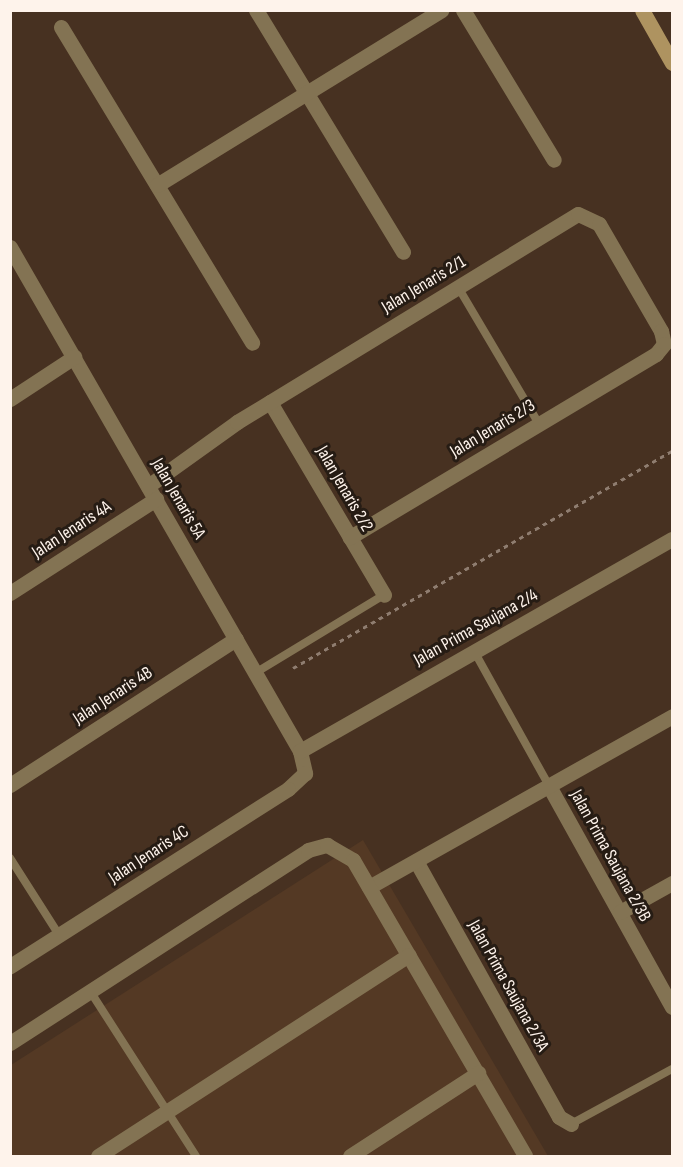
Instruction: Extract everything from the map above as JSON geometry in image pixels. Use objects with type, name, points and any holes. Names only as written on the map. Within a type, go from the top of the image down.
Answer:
[{"type":"street","points":[[256,10],[403,252]]},
{"type":"street","points":[[157,185],[441,10]]},
{"type":"street","points":[[463,10],[554,160]]},
{"type":"street","points":[[642,10],[672,63]]},
{"type":"street","points":[[61,27],[252,343]]},
{"type":"street","name":"Jalan Jenaris 2/1","points":[[148,486],[270,402],[578,214],[599,224],[661,331],[664,344],[656,354]]},
{"type":"street","name":"Jalan Jenaris 5A","points":[[10,247],[300,751],[305,773]]},
{"type":"street","name":"Jalan Jenaris 2/3","points":[[350,537],[656,354]]},
{"type":"street","points":[[10,399],[74,357]]},
{"type":"street","name":"Jalan Jenaris 2/2","points":[[270,402],[384,595]]},
{"type":"street","name":"Jalan Jenaris 4A","points":[[10,593],[156,499]]},
{"type":"street","name":"Jalan Prima Saujana 2/4","points":[[300,751],[672,539]]},
{"type":"street","name":"Jalan Jenaris 4B","points":[[10,785],[236,639]]},
{"type":"street","points":[[369,887],[672,716]]},
{"type":"street","name":"Jalan Jenaris 4C","points":[[10,966],[305,773]]},
{"type":"street","name":"Jalan Prima Saujana 2/3B","points":[[549,786],[672,1007]]},
{"type":"street","points":[[10,1043],[308,850],[327,845],[342,851],[369,887],[525,1156]]},
{"type":"street","name":"Jalan Prima Saujana 2/3A","points":[[416,861],[559,1117],[571,1124]]},
{"type":"street","points":[[620,912],[672,883]]},
{"type":"street","points":[[98,1156],[409,955]]},
{"type":"street","points":[[350,1156],[478,1074]]},
{"type":"lane","points":[[458,287],[539,424]]},
{"type":"lane","points":[[255,673],[384,595]]},
{"type":"lane","points":[[474,651],[549,786]]},
{"type":"lane","points":[[10,858],[59,935]]},
{"type":"lane","points":[[90,991],[196,1156]]},
{"type":"lane","points":[[571,1124],[672,1069]]},
{"type":"path","points":[[293,668],[672,452]]},
{"type":"shaded area","points":[[363,840],[548,1156],[11,1156],[11,1065]]}]
